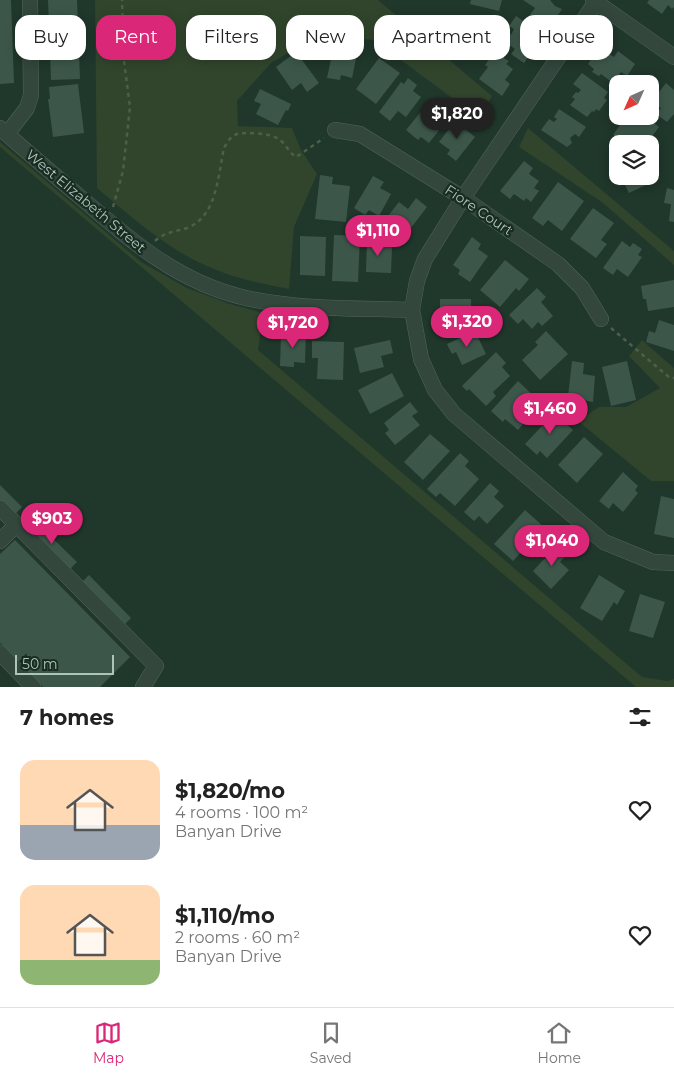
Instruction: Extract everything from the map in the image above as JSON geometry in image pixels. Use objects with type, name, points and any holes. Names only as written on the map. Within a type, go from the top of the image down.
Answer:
[{"type":"street","points":[[4,131],[27,108],[31,95],[30,0]]},
{"type":"street","points":[[674,57],[595,1],[462,198],[425,259],[417,282],[412,310],[421,359],[435,390],[454,414],[604,542],[653,562],[674,563]]},
{"type":"street","name":"Fiore Court","points":[[335,130],[360,134],[462,198],[558,264],[582,288],[601,319]]},
{"type":"street","name":"West Elizabeth Street","points":[[4,131],[146,252],[174,270],[200,282],[246,298],[292,305],[412,310]]},
{"type":"street","points":[[0,508],[156,666],[143,687]]},
{"type":"street","points":[[0,541],[16,524]]},
{"type":"street","points":[[0,653],[33,687]]},
{"type":"path","points":[[113,207],[123,171],[130,107],[124,61],[122,0]]},
{"type":"path","points":[[146,252],[162,235],[187,228],[200,220],[210,206],[224,148],[229,139],[237,134],[265,134],[278,138],[296,157],[335,130]]},
{"type":"path","points":[[601,319],[670,378],[674,378]]},
{"type":"green space","points":[[95,0],[378,0],[396,15],[374,15],[374,40],[364,39],[364,15],[286,15],[286,54],[271,63],[237,101],[238,126],[292,128],[301,150],[317,174],[294,227],[289,289],[253,282],[202,264],[154,235],[97,188]]},
{"type":"green space","points":[[401,60],[449,60],[492,96],[479,118]]},
{"type":"green space","points":[[528,128],[674,251],[674,265],[603,203],[519,147]]},
{"type":"green space","points":[[0,142],[141,262],[187,288],[230,304],[263,313],[258,350],[642,677],[667,681],[674,679],[674,687],[636,687],[0,147]]},
{"type":"green space","points":[[642,340],[674,368],[674,481],[651,481],[578,421],[599,407],[626,407],[660,388],[629,356]]},
{"type":"building","points":[[0,0],[11,0],[14,83],[0,84]]},
{"type":"building","points":[[48,0],[77,0],[78,15],[49,15]]},
{"type":"building","points":[[471,0],[502,0],[499,11],[470,4]]},
{"type":"building","points":[[523,0],[550,0],[555,6],[562,9],[558,15],[530,15],[535,8]]},
{"type":"building","points":[[649,0],[674,0],[674,7],[672,9],[668,5],[662,14],[647,3]]},
{"type":"building","points":[[516,16],[520,19],[520,60],[526,60],[524,63],[511,54],[515,49],[510,46],[510,34],[514,29],[510,25]]},
{"type":"building","points":[[618,51],[635,64],[628,75],[621,72],[619,75],[609,75],[609,80],[601,74],[599,76],[592,72],[594,69],[588,64],[591,60],[613,60],[613,56]]},
{"type":"building","points":[[50,60],[79,60],[80,79],[51,80]]},
{"type":"building","points":[[286,60],[302,60],[319,83],[307,92],[301,83],[292,90],[276,67]]},
{"type":"building","points":[[331,60],[356,60],[352,78],[341,75],[340,80],[327,78]]},
{"type":"building","points":[[378,60],[382,60],[400,73],[376,104],[356,89]]},
{"type":"building","points":[[489,60],[509,61],[506,64],[513,69],[505,80],[510,84],[502,96],[479,79],[488,67],[485,65]]},
{"type":"building","points":[[582,73],[608,92],[604,98],[607,100],[599,111],[596,109],[594,112],[592,111],[587,117],[570,105],[575,99],[572,97],[581,90],[573,84]]},
{"type":"building","points":[[408,78],[417,85],[413,91],[421,97],[406,117],[398,111],[390,121],[379,112],[401,82],[404,84]]},
{"type":"building","points":[[666,83],[674,90],[674,114],[667,122],[659,116],[661,108],[659,107],[659,92]]},
{"type":"building","points":[[78,84],[84,133],[53,137],[48,99],[50,99],[49,87]]},
{"type":"building","points":[[260,89],[291,104],[278,125],[256,114],[261,104],[254,101]]},
{"type":"building","points":[[432,98],[452,114],[429,143],[421,137],[418,140],[406,130]]},
{"type":"building","points":[[559,109],[586,127],[579,137],[575,134],[570,138],[572,143],[567,147],[541,130],[549,119],[554,122],[557,119],[554,117]]},
{"type":"building","points":[[455,121],[475,137],[456,161],[447,154],[450,150],[439,142]]},
{"type":"building","points":[[620,125],[656,125],[659,127],[653,135],[613,135]]},
{"type":"building","points":[[524,161],[533,168],[529,174],[539,181],[534,188],[539,191],[531,202],[526,198],[524,201],[514,194],[510,199],[500,191]]},
{"type":"building","points":[[320,175],[333,177],[332,184],[350,186],[346,222],[315,219]]},
{"type":"building","points":[[373,176],[384,182],[380,188],[391,194],[379,216],[369,210],[365,215],[354,208]]},
{"type":"building","points":[[558,182],[584,201],[562,231],[548,220],[543,226],[532,218]]},
{"type":"building","points":[[625,185],[646,185],[629,193]]},
{"type":"building","points":[[667,188],[674,190],[674,222],[669,221],[671,204],[664,203]]},
{"type":"building","points":[[416,198],[427,207],[404,237],[384,221],[399,202],[408,209]]},
{"type":"building","points":[[593,208],[614,223],[601,240],[607,244],[596,258],[570,239]]},
{"type":"building","points":[[334,235],[360,236],[358,282],[332,281]]},
{"type":"building","points":[[300,236],[326,237],[325,276],[300,275]]},
{"type":"building","points":[[472,237],[481,244],[478,249],[488,256],[470,282],[458,274],[460,270],[453,265]]},
{"type":"building","points":[[367,240],[382,241],[382,246],[392,246],[391,273],[366,272]]},
{"type":"building","points":[[622,241],[630,247],[633,243],[642,249],[638,255],[642,257],[628,277],[617,269],[613,275],[603,268]]},
{"type":"building","points":[[505,260],[529,279],[519,291],[516,288],[500,307],[480,290]]},
{"type":"building","points":[[674,280],[674,307],[648,311],[646,299],[643,299],[641,286]]},
{"type":"building","points":[[537,288],[546,297],[541,302],[553,316],[542,326],[538,322],[532,329],[523,319],[518,324],[509,315]]},
{"type":"building","points":[[440,299],[471,299],[471,325],[446,325],[446,311],[440,311]]},
{"type":"building","points":[[659,320],[674,325],[674,351],[646,342],[649,331],[655,333]]},
{"type":"building","points":[[295,329],[306,330],[305,363],[294,362],[294,367],[280,366],[281,335],[294,335]]},
{"type":"building","points":[[475,331],[486,354],[462,365],[456,352],[452,354],[447,344]]},
{"type":"building","points":[[546,331],[568,354],[540,380],[522,360],[538,345],[535,342]]},
{"type":"building","points":[[390,340],[393,353],[381,356],[384,367],[360,373],[354,348]]},
{"type":"building","points":[[312,341],[344,342],[343,380],[317,379],[318,358],[312,358]]},
{"type":"building","points":[[496,352],[506,363],[502,367],[510,376],[493,392],[496,396],[486,406],[469,389],[467,391],[462,386]]},
{"type":"building","points":[[572,361],[584,363],[583,374],[595,376],[593,402],[582,400],[582,407],[567,405]]},
{"type":"building","points":[[627,361],[636,400],[611,406],[602,367]]},
{"type":"building","points":[[392,373],[404,396],[370,414],[358,390]]},
{"type":"building","points":[[518,381],[537,399],[524,414],[528,418],[518,430],[505,419],[503,422],[491,411]]},
{"type":"building","points":[[410,402],[418,412],[412,416],[420,425],[395,445],[385,433],[389,430],[384,423]]},
{"type":"building","points":[[557,410],[564,416],[561,419],[573,430],[547,458],[540,451],[537,455],[525,444]]},
{"type":"building","points":[[430,434],[450,451],[423,480],[404,462]]},
{"type":"building","points":[[584,437],[603,454],[577,483],[558,465]]},
{"type":"building","points":[[460,453],[469,461],[465,466],[479,479],[455,506],[440,493],[436,497],[427,489]]},
{"type":"building","points":[[623,472],[638,486],[635,490],[638,493],[623,512],[613,503],[609,509],[599,501]]},
{"type":"building","points":[[490,483],[499,491],[494,497],[504,506],[487,524],[479,516],[474,521],[464,512]]},
{"type":"building","points":[[0,485],[22,507],[14,515],[0,501]]},
{"type":"building","points":[[661,496],[674,499],[674,538],[654,534]]},
{"type":"building","points":[[525,510],[544,527],[513,561],[494,544]]},
{"type":"building","points":[[34,520],[77,562],[69,570],[27,528]]},
{"type":"building","points":[[15,540],[130,657],[100,687],[43,687],[0,643],[0,554]]},
{"type":"building","points":[[558,544],[568,553],[560,562],[569,570],[551,589],[533,571]]},
{"type":"building","points":[[89,575],[131,618],[124,625],[81,583]]},
{"type":"building","points":[[599,575],[625,591],[617,605],[614,602],[602,621],[580,608]]},
{"type":"building","points":[[640,594],[665,602],[653,638],[629,631]]}]
